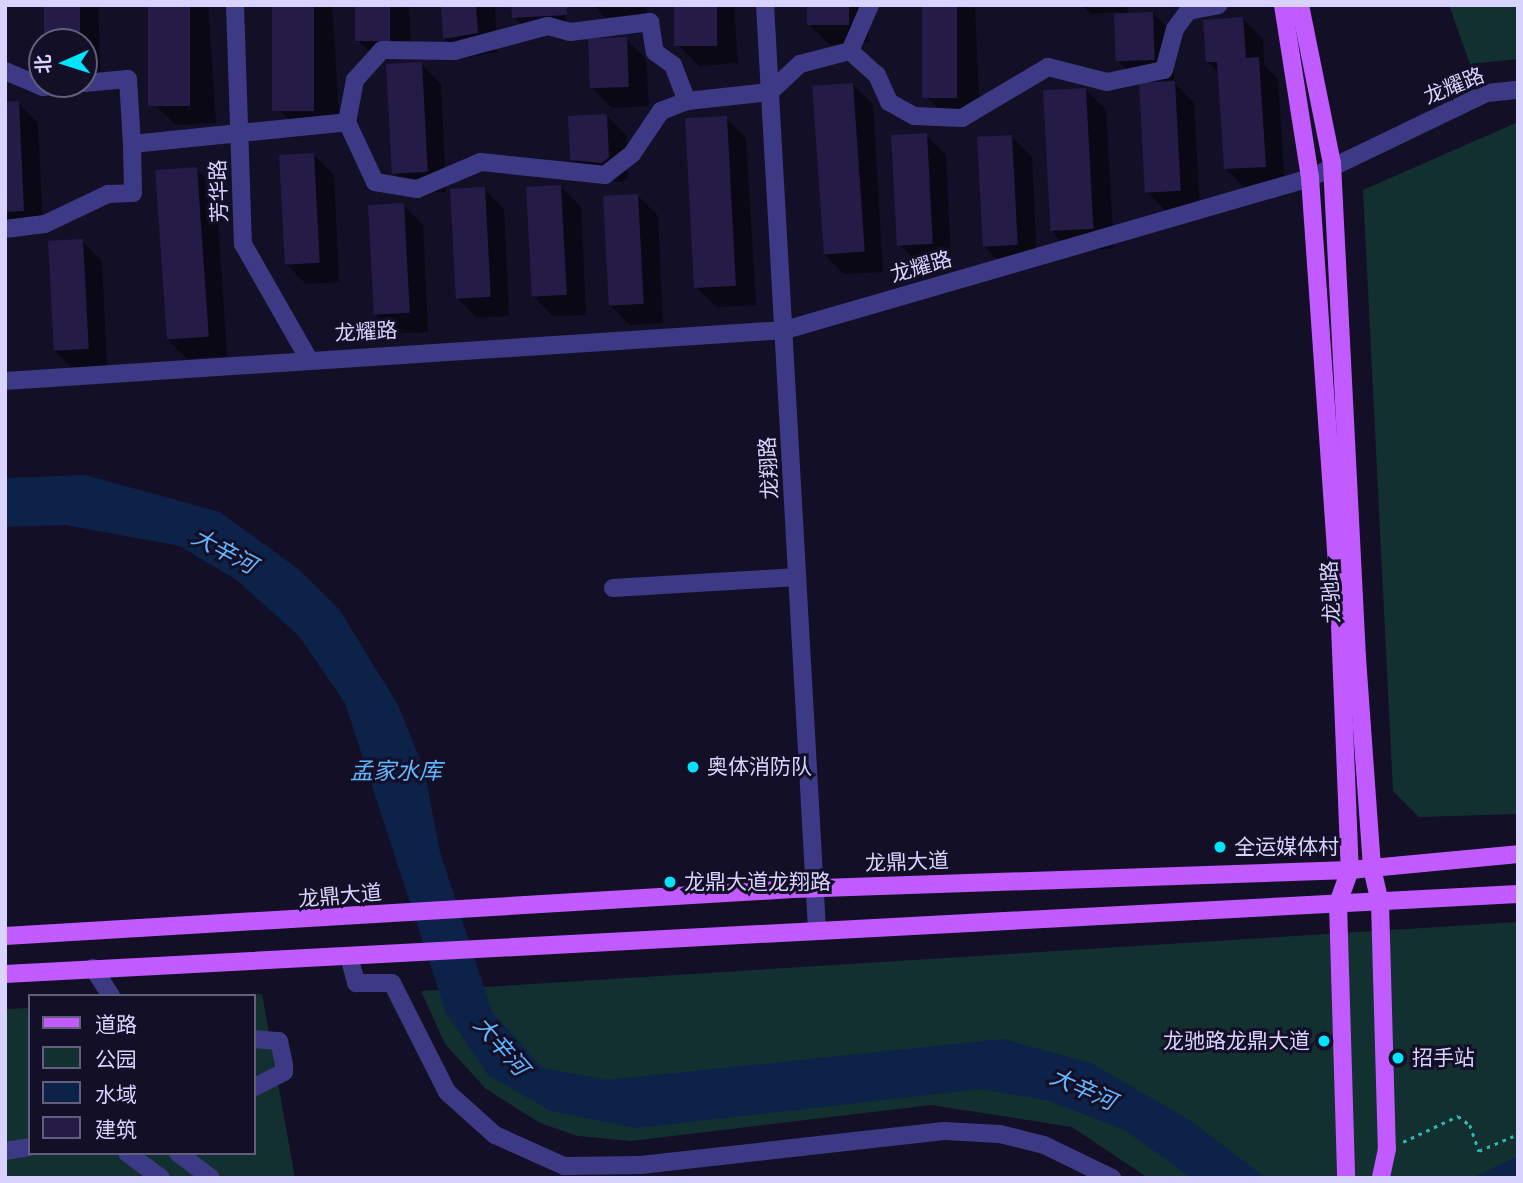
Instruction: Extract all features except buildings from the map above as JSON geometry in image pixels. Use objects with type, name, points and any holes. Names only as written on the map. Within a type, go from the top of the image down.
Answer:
[{"type":"main road","name":"龙驰路","points":[[1283,5],[1310,178],[1350,870],[1338,903],[1346,1175]]},
{"type":"main road","name":"龙驰路","points":[[1300,5],[1332,164],[1372,868],[1380,903],[1387,1149],[1381,1175]]},
{"type":"main road","name":"龙鼎大道","points":[[5,936],[814,889],[1350,870],[1518,854]]},
{"type":"main road","points":[[5,974],[93,968],[497,953],[817,929],[1380,903],[1518,894]]},
{"type":"street","name":"芳华路","points":[[235,5],[243,244],[308,358]]},
{"type":"street","name":"龙翔路","points":[[765,5],[817,929]]},
{"type":"street","points":[[850,51],[870,5]]},
{"type":"street","points":[[850,51],[877,75],[889,102],[914,116],[962,118],[1048,67],[1107,82],[1164,70],[1175,29],[1186,8],[1218,5]]},
{"type":"street","points":[[687,101],[673,65],[655,52],[650,22],[570,32],[548,26],[454,51],[383,50],[355,80],[347,122],[375,183],[417,188],[481,162],[604,176],[632,154],[661,111],[687,101],[771,92],[800,64],[850,51]]},
{"type":"street","points":[[5,71],[28,81]]},
{"type":"street","points":[[5,229],[45,224],[108,194],[133,193],[128,79],[98,82]]},
{"type":"street","name":"龙耀路","points":[[5,381],[308,358],[785,330],[1310,178],[1332,164],[1487,93],[1518,90]]},
{"type":"street","points":[[132,144],[347,122]]},
{"type":"street","points":[[613,588],[797,577]]},
{"type":"street","points":[[351,960],[356,983],[392,983],[447,1092],[495,1135],[564,1166],[641,1165],[944,1131],[1044,1145],[1112,1178]]},
{"type":"street","points":[[93,968],[110,994]]},
{"type":"street","points":[[256,1039],[279,1041],[285,1065],[284,1072],[256,1086]]},
{"type":"street","points":[[5,1151],[28,1147]]},
{"type":"street","points":[[130,1155],[161,1178]]},
{"type":"street","points":[[181,1155],[211,1178]]},
{"type":"path","points":[[1387,1149],[1458,1116],[1470,1125],[1479,1151],[1518,1134]]},
{"type":"green space","points":[[1449,5],[1518,5],[1518,59],[1470,64]]},
{"type":"green space","points":[[1518,122],[1518,814],[1419,817],[1393,791],[1363,190]]},
{"type":"green space","points":[[1518,922],[1518,1178],[1148,1178],[1072,1127],[931,1105],[631,1141],[578,1136],[540,1123],[486,1089],[445,1044],[421,991]]},
{"type":"green space","points":[[256,994],[262,994],[295,1178],[5,1178],[5,1009],[28,1008],[28,1155],[256,1155]]},
{"type":"water","name":"孟家水库","points":[[85,475],[220,512],[298,569],[339,609],[398,705],[424,769],[440,852],[492,1012],[543,1068],[606,1080],[1003,1039],[1091,1063],[1191,1121],[1266,1178],[1191,1178],[1125,1130],[1046,1100],[981,1089],[637,1128],[551,1111],[488,1075],[446,1013],[345,703],[298,635],[238,581],[180,546],[65,525],[5,527],[5,478]]},
{"type":"water","points":[[1518,1156],[1518,1178],[1472,1178]]},
{"type":"place","name":"奥体消防队","points":[[693,767]]},
{"type":"place","name":"全运媒体村","points":[[1220,847]]},
{"type":"place","name":"龙鼎大道龙翔路","points":[[670,882]]},
{"type":"place","name":"龙驰路龙鼎大道","points":[[1324,1041]]},
{"type":"place","name":"招手站","points":[[1398,1058]]},
{"type":"water label","name":"大辛河","points":[[224,551]]},
{"type":"water label","name":"大辛河","points":[[501,1046]]},
{"type":"water label","name":"大辛河","points":[[1083,1089]]}]
